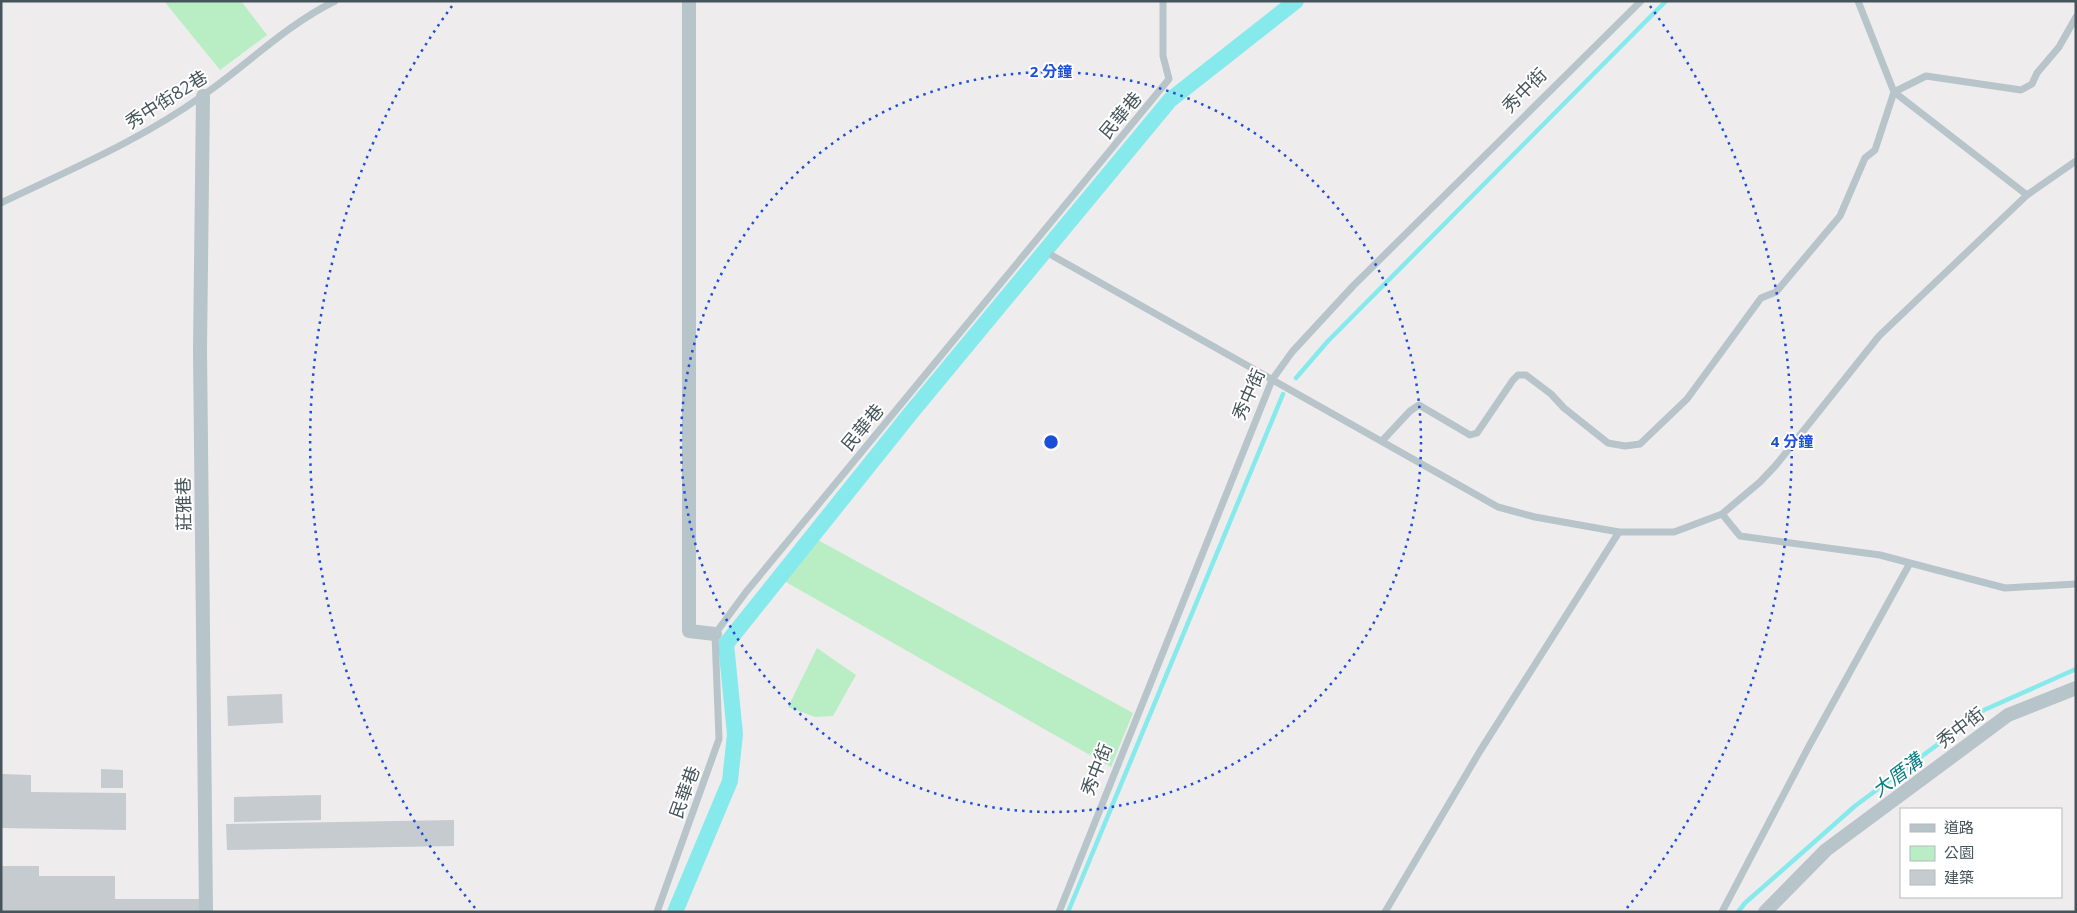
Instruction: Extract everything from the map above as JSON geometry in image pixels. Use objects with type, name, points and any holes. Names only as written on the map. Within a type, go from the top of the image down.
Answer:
[{"type":"street","points":[[689,1],[689,631],[715,634]]},
{"type":"street","name":"莊雅巷","points":[[203,96],[200,350],[206,912]]},
{"type":"street","name":"秀中街","points":[[1765,912],[1826,850],[2008,715],[2076,688]]},
{"type":"lane","name":"秀中街82巷","points":[[1,204],[165,121],[203,96],[284,33],[335,1]]},
{"type":"lane","name":"民華巷","points":[[657,912],[719,739],[715,634],[752,584],[1168,79],[1163,56],[1163,1]]},
{"type":"lane","name":"秀中街","points":[[1059,912],[1272,380],[1292,352],[1353,286],[1641,1]]},
{"type":"lane","points":[[1858,1],[1894,92],[2028,195]]},
{"type":"lane","points":[[1382,441],[1410,411],[1419,405],[1470,435],[1478,433],[1518,375],[1526,375],[1608,443],[1625,446],[1640,444],[1687,399],[1761,298],[1776,292],[1840,216],[1864,158],[1875,150],[1894,92],[1926,76],[2021,90],[2032,84],[2037,72],[2059,47],[2076,17]]},
{"type":"lane","points":[[1053,256],[1498,507],[1535,517],[1619,532],[1674,532],[1722,514],[1760,482],[1776,465],[1879,336],[2028,195],[2076,161]]},
{"type":"lane","points":[[1722,514],[1740,536],[1880,555],[2005,588],[2076,584]]},
{"type":"lane","points":[[1385,912],[1480,751],[1619,532]]},
{"type":"lane","points":[[1722,912],[1808,748],[1910,563]]},
{"type":"green space","points":[[164,1],[241,1],[267,35],[220,70]]},
{"type":"green space","points":[[818,540],[1133,713],[1111,767],[784,581]]},
{"type":"green space","points":[[817,648],[856,675],[833,716],[815,717],[788,707]]},
{"type":"building","points":[[282,694],[283,723],[228,726],[227,696]]},
{"type":"building","points":[[101,769],[123,770],[123,788],[101,788]]},
{"type":"building","points":[[1,774],[31,775],[31,792],[126,793],[126,830],[1,828]]},
{"type":"building","points":[[321,795],[321,820],[234,822],[234,797]]},
{"type":"building","points":[[454,820],[454,846],[227,850],[226,824]]},
{"type":"building","points":[[1,866],[39,866],[39,876],[115,876],[115,899],[206,899],[206,912],[1,912]]},
{"type":"waterway","points":[[675,912],[730,781],[735,734],[726,644],[910,414],[1170,100],[1296,1]]},
{"type":"waterway","points":[[1296,378],[1328,341],[1666,1]]},
{"type":"waterway","points":[[1068,912],[1283,394]]},
{"type":"waterway","name":"大厝溝","points":[[1738,912],[1745,903],[1855,806],[1984,710],[2076,669]]}]
